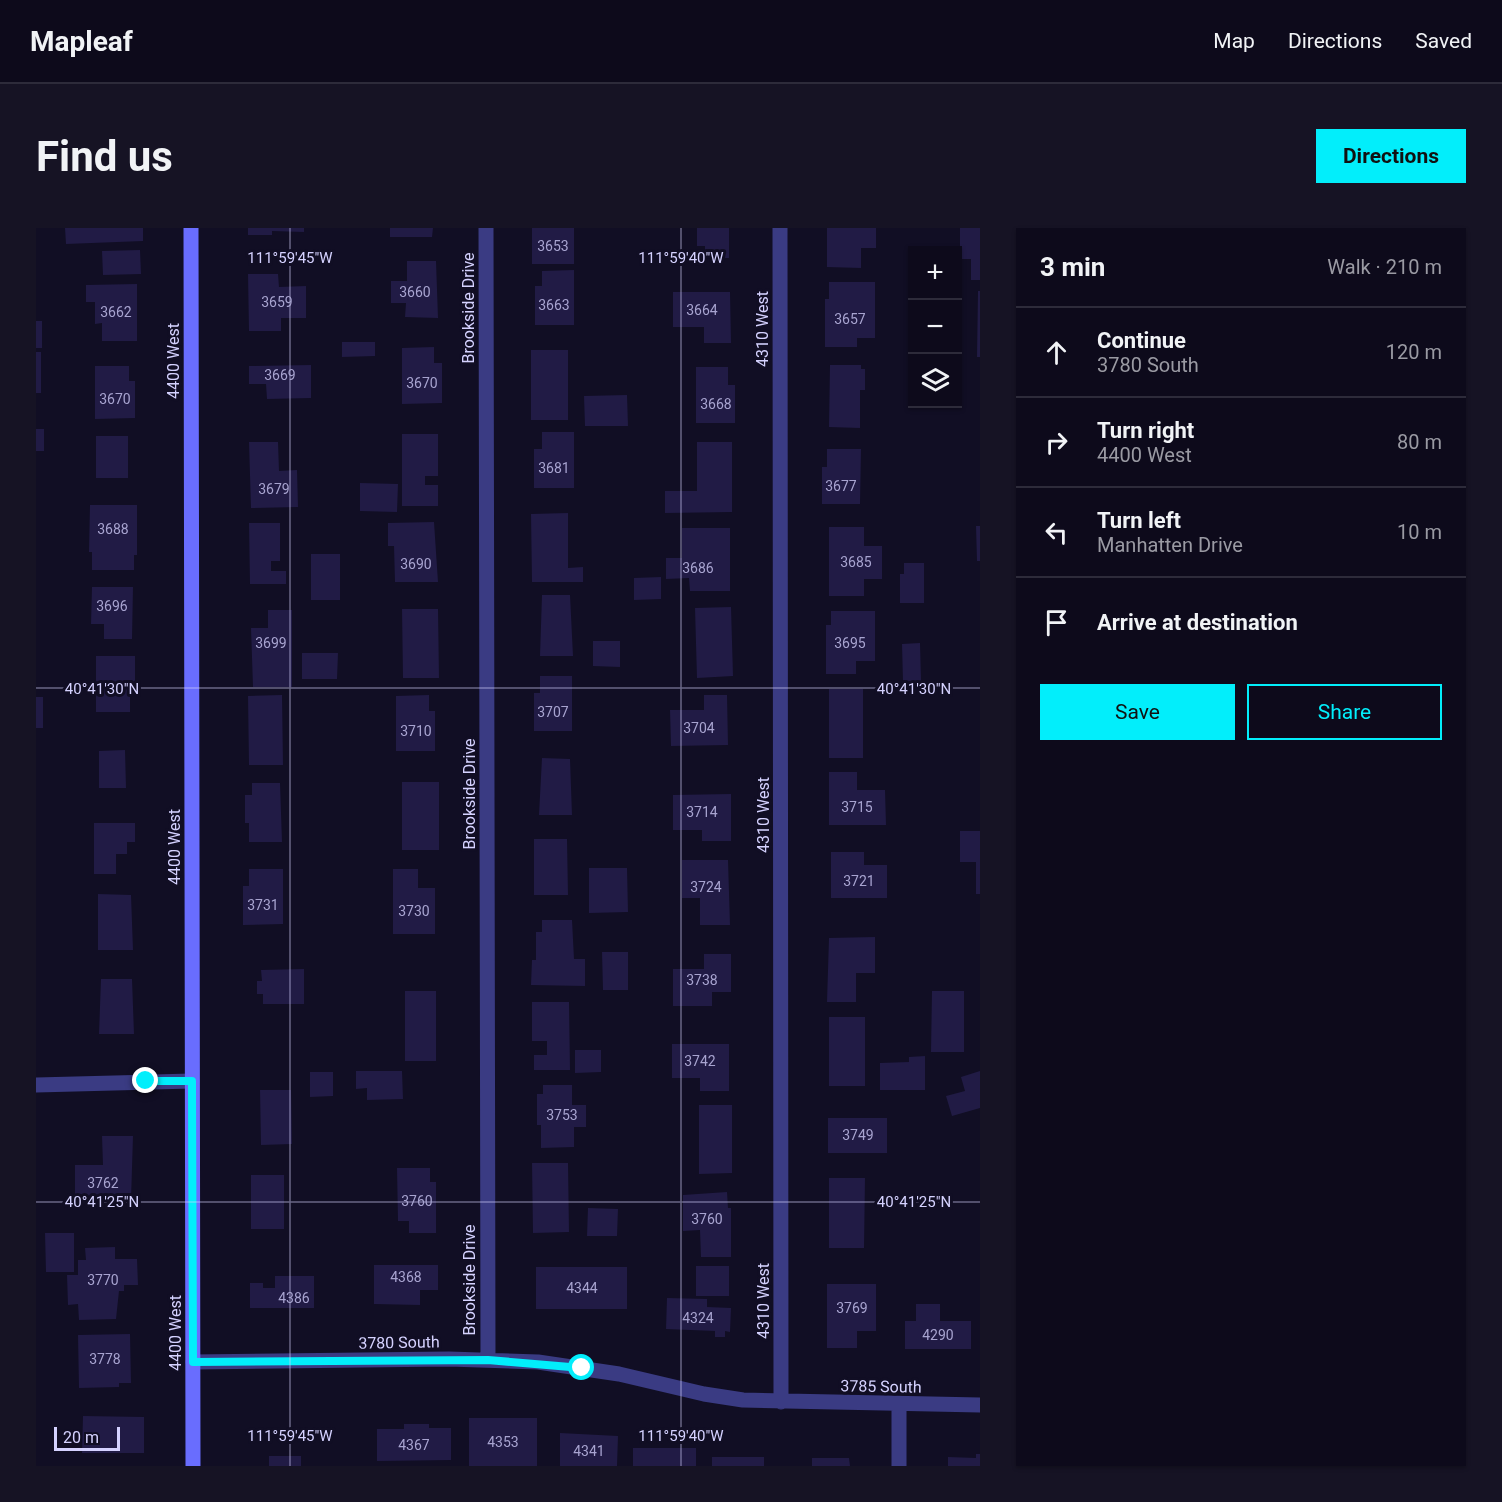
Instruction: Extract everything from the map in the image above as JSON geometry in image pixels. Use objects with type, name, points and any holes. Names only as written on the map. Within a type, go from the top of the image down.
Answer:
[{"type":"street","name":"4400 West","points":[[190,228],[193,1466]]},
{"type":"street","name":"Brookside Drive","points":[[486,228],[488,1360]]},
{"type":"street","name":"4310 West","points":[[780,228],[781,1402]]},
{"type":"street","points":[[36,1085],[192,1081]]},
{"type":"street","name":"3780 South","points":[[193,1362],[488,1360],[582,1368],[704,1394],[781,1402]]},
{"type":"street","name":"3785 South","points":[[781,1402],[980,1405]]},
{"type":"street","points":[[899,1404],[899,1466]]},
{"type":"building","points":[[65,228],[143,228],[143,241],[66,244]]},
{"type":"building","points":[[248,228],[304,228],[304,232],[272,231],[272,235],[248,235]]},
{"type":"building","points":[[390,228],[433,228],[432,237],[390,237]]},
{"type":"building","points":[[532,228],[574,228],[574,264],[532,264]]},
{"type":"building","points":[[697,228],[729,228],[729,258],[705,258],[705,246],[697,246]]},
{"type":"building","points":[[827,228],[876,228],[876,248],[861,248],[861,268],[827,267]]},
{"type":"building","points":[[960,228],[980,228],[980,280],[971,280],[971,259],[962,259],[962,246],[960,246]]},
{"type":"building","points":[[140,250],[141,274],[103,275],[102,251]]},
{"type":"building","points":[[407,261],[436,261],[438,318],[405,317],[406,303],[391,303],[391,281],[407,281]]},
{"type":"building","points":[[574,270],[574,325],[535,325],[535,286],[542,286],[542,271]]},
{"type":"building","points":[[248,274],[278,274],[279,287],[306,286],[306,318],[281,318],[281,331],[249,331]]},
{"type":"building","points":[[829,282],[875,282],[875,338],[857,338],[857,347],[825,347],[825,299],[829,299]]},
{"type":"building","points":[[137,284],[137,341],[102,341],[102,323],[95,324],[95,302],[86,302],[86,285]]},
{"type":"building","points":[[978,291],[980,291],[980,357],[977,357]]},
{"type":"building","points":[[673,292],[730,292],[731,343],[704,343],[704,327],[673,327]]},
{"type":"building","points":[[36,321],[42,321],[42,348],[36,348]]},
{"type":"building","points":[[342,342],[375,342],[375,356],[342,357]]},
{"type":"building","points":[[434,347],[434,363],[442,363],[442,403],[402,404],[402,348]]},
{"type":"building","points":[[531,350],[568,350],[568,420],[531,420]]},
{"type":"building","points":[[36,352],[41,352],[41,393],[36,393]]},
{"type":"building","points":[[311,365],[311,398],[267,399],[266,384],[249,384],[249,366]]},
{"type":"building","points":[[830,365],[861,365],[861,369],[865,369],[865,390],[860,390],[860,428],[829,427]]},
{"type":"building","points":[[95,366],[129,366],[129,381],[135,381],[135,418],[95,419]]},
{"type":"building","points":[[696,367],[728,367],[728,385],[735,385],[735,423],[696,423]]},
{"type":"building","points":[[627,395],[628,426],[585,426],[584,396]]},
{"type":"building","points":[[36,429],[44,429],[44,451],[36,451]]},
{"type":"building","points":[[542,432],[574,432],[574,488],[534,488],[534,449],[542,449]]},
{"type":"building","points":[[402,434],[438,434],[438,476],[425,476],[425,485],[438,485],[438,506],[402,506]]},
{"type":"building","points":[[96,436],[128,436],[128,478],[96,478]]},
{"type":"building","points":[[249,442],[278,442],[279,471],[297,470],[298,507],[251,508]]},
{"type":"building","points":[[697,442],[732,442],[732,512],[665,513],[665,491],[697,491]]},
{"type":"building","points":[[827,449],[861,449],[860,504],[822,504],[822,467],[827,467]]},
{"type":"building","points":[[360,483],[398,484],[397,512],[360,511]]},
{"type":"building","points":[[90,505],[137,505],[137,555],[134,555],[134,570],[92,570],[92,552],[89,552]]},
{"type":"building","points":[[568,513],[568,568],[583,567],[583,582],[532,582],[531,514]]},
{"type":"building","points":[[434,522],[438,582],[395,582],[394,546],[388,546],[388,523]]},
{"type":"building","points":[[249,523],[280,523],[280,561],[271,561],[271,571],[286,571],[286,584],[250,584]]},
{"type":"building","points":[[976,526],[980,526],[980,561],[977,561]]},
{"type":"building","points":[[829,527],[864,527],[864,546],[882,546],[882,579],[864,579],[864,596],[829,596]]},
{"type":"building","points":[[682,528],[730,528],[730,591],[690,591],[689,578],[666,579],[666,558],[682,558]]},
{"type":"building","points":[[311,554],[340,554],[340,600],[311,600]]},
{"type":"building","points":[[904,563],[924,563],[924,603],[900,603],[900,574],[904,574]]},
{"type":"building","points":[[661,577],[661,599],[634,600],[634,578]]},
{"type":"building","points":[[92,587],[133,587],[132,639],[104,639],[104,624],[91,624]]},
{"type":"building","points":[[542,595],[570,595],[573,656],[540,656]]},
{"type":"building","points":[[731,607],[733,676],[697,678],[695,608]]},
{"type":"building","points":[[402,609],[438,609],[439,678],[403,678]]},
{"type":"building","points":[[268,610],[292,610],[292,687],[253,687],[251,628],[268,628]]},
{"type":"building","points":[[831,611],[875,611],[875,661],[856,661],[856,674],[826,674],[826,625],[831,625]]},
{"type":"building","points":[[593,641],[620,641],[620,667],[593,666]]},
{"type":"building","points":[[920,643],[921,681],[903,682],[902,644]]},
{"type":"building","points":[[302,653],[338,653],[337,679],[302,679]]},
{"type":"building","points":[[96,656],[135,656],[135,693],[130,693],[130,712],[96,712]]},
{"type":"building","points":[[540,676],[572,676],[572,731],[534,731],[534,693],[540,693]]},
{"type":"building","points":[[829,689],[863,689],[863,758],[829,758]]},
{"type":"building","points":[[282,695],[283,765],[249,765],[248,696]]},
{"type":"building","points":[[429,695],[429,711],[435,711],[435,751],[396,751],[396,696]]},
{"type":"building","points":[[704,695],[727,695],[728,745],[671,746],[670,710],[704,710]]},
{"type":"building","points":[[36,697],[43,697],[43,728],[36,728]]},
{"type":"building","points":[[125,750],[126,788],[99,788],[99,751]]},
{"type":"building","points":[[542,758],[570,759],[572,815],[539,815]]},
{"type":"building","points":[[829,772],[857,772],[857,790],[885,790],[886,825],[829,825]]},
{"type":"building","points":[[402,782],[439,782],[439,850],[402,850]]},
{"type":"building","points":[[252,783],[280,783],[282,842],[249,842],[249,823],[245,823],[245,795],[252,795]]},
{"type":"building","points":[[731,794],[731,841],[702,841],[702,830],[673,830],[673,795]]},
{"type":"building","points":[[94,823],[135,823],[135,842],[127,842],[127,854],[116,854],[116,874],[94,874]]},
{"type":"building","points":[[960,831],[980,831],[980,894],[976,894],[976,862],[960,862]]},
{"type":"building","points":[[534,839],[567,839],[568,895],[534,895]]},
{"type":"building","points":[[831,852],[864,852],[864,865],[887,865],[887,898],[831,898]]},
{"type":"building","points":[[682,860],[728,860],[730,925],[700,925],[700,898],[682,898]]},
{"type":"building","points":[[589,868],[627,868],[628,912],[589,913]]},
{"type":"building","points":[[249,869],[283,869],[283,924],[243,925],[243,886],[249,886]]},
{"type":"building","points":[[393,869],[418,869],[418,888],[435,888],[435,934],[393,934]]},
{"type":"building","points":[[98,894],[131,895],[133,950],[98,950]]},
{"type":"building","points":[[542,920],[572,920],[574,959],[585,959],[585,986],[531,985],[532,960],[536,960],[536,932],[542,932]]},
{"type":"building","points":[[875,937],[875,973],[856,973],[856,1002],[827,1002],[829,938]]},
{"type":"building","points":[[602,952],[628,952],[628,990],[603,990]]},
{"type":"building","points":[[704,954],[731,954],[731,992],[712,992],[712,1006],[673,1006],[673,969],[704,969]]},
{"type":"building","points":[[304,969],[304,1004],[263,1004],[263,994],[257,994],[257,981],[262,981],[261,970]]},
{"type":"building","points":[[101,979],[132,979],[134,1034],[99,1034]]},
{"type":"building","points":[[405,991],[436,991],[436,1061],[405,1061]]},
{"type":"building","points":[[932,991],[964,991],[964,1052],[931,1052]]},
{"type":"building","points":[[532,1002],[569,1002],[570,1070],[534,1070],[534,1055],[547,1055],[547,1041],[532,1041]]},
{"type":"building","points":[[829,1017],[865,1017],[865,1086],[829,1086]]},
{"type":"building","points":[[672,1044],[729,1044],[729,1091],[700,1091],[700,1078],[672,1078]]},
{"type":"building","points":[[575,1050],[601,1050],[601,1072],[575,1073]]},
{"type":"building","points":[[925,1056],[925,1090],[880,1090],[880,1063],[909,1062],[909,1057]]},
{"type":"building","points":[[356,1071],[402,1071],[403,1099],[367,1100],[367,1088],[356,1089]]},
{"type":"building","points":[[980,1071],[980,1108],[952,1116],[946,1096],[965,1091],[961,1077]]},
{"type":"building","points":[[310,1072],[333,1072],[333,1096],[310,1097]]},
{"type":"building","points":[[543,1085],[572,1085],[572,1105],[586,1105],[586,1127],[574,1127],[574,1147],[541,1148],[541,1125],[537,1125],[537,1094],[543,1094]]},
{"type":"building","points":[[260,1090],[291,1090],[292,1144],[261,1145]]},
{"type":"building","points":[[699,1105],[732,1105],[732,1173],[699,1174]]},
{"type":"building","points":[[828,1118],[887,1118],[887,1153],[828,1153]]},
{"type":"building","points":[[102,1136],[133,1136],[131,1200],[75,1201],[75,1165],[103,1165]]},
{"type":"building","points":[[532,1163],[568,1163],[569,1232],[533,1233]]},
{"type":"building","points":[[397,1168],[430,1168],[430,1182],[436,1182],[436,1233],[409,1233],[409,1221],[398,1221]]},
{"type":"building","points":[[251,1175],[284,1175],[284,1229],[251,1229]]},
{"type":"building","points":[[829,1178],[865,1178],[864,1248],[829,1248]]},
{"type":"building","points":[[727,1192],[728,1208],[731,1208],[731,1257],[701,1257],[700,1230],[683,1231],[683,1195]]},
{"type":"building","points":[[588,1208],[618,1209],[617,1236],[587,1236]]},
{"type":"building","points":[[45,1233],[74,1233],[74,1272],[46,1272]]},
{"type":"building","points":[[115,1247],[115,1259],[137,1259],[138,1285],[124,1285],[124,1291],[119,1291],[116,1319],[79,1320],[78,1304],[68,1305],[67,1275],[78,1275],[78,1260],[86,1260],[85,1248]]},
{"type":"building","points":[[374,1265],[438,1265],[438,1290],[420,1290],[420,1305],[374,1304]]},
{"type":"building","points":[[696,1266],[729,1266],[729,1296],[696,1296]]},
{"type":"building","points":[[536,1267],[627,1267],[627,1309],[536,1309]]},
{"type":"building","points":[[275,1276],[314,1276],[314,1308],[250,1308],[250,1283],[263,1283],[263,1288],[275,1288]]},
{"type":"building","points":[[827,1284],[876,1284],[876,1331],[857,1331],[857,1348],[827,1348]]},
{"type":"building","points":[[667,1298],[707,1299],[707,1307],[731,1308],[730,1332],[725,1331],[725,1337],[715,1337],[715,1331],[666,1329]]},
{"type":"building","points":[[916,1304],[940,1304],[940,1321],[971,1321],[971,1349],[905,1349],[905,1321],[916,1321]]},
{"type":"building","points":[[130,1334],[131,1383],[119,1383],[119,1387],[79,1388],[78,1335]]},
{"type":"building","points":[[83,1416],[144,1417],[144,1453],[82,1453]]},
{"type":"building","points":[[469,1418],[537,1418],[537,1466],[469,1466]]},
{"type":"building","points":[[404,1424],[429,1424],[429,1428],[451,1428],[451,1460],[377,1461],[377,1429],[404,1429]]},
{"type":"building","points":[[560,1433],[618,1436],[617,1466],[560,1466]]},
{"type":"building","points":[[633,1448],[696,1448],[696,1466],[633,1466]]},
{"type":"building","points":[[976,1454],[980,1454],[980,1466],[948,1466],[948,1457],[976,1458]]},
{"type":"building","points":[[269,1456],[301,1456],[301,1466],[269,1466]]},
{"type":"building","points":[[712,1457],[764,1457],[764,1466],[712,1466]]},
{"type":"building","points":[[812,1458],[849,1458],[850,1466],[812,1466]]},
{"type":"route","points":[[146,1081],[192,1081],[193,1362],[449,1359],[538,1362],[582,1368]]}]
